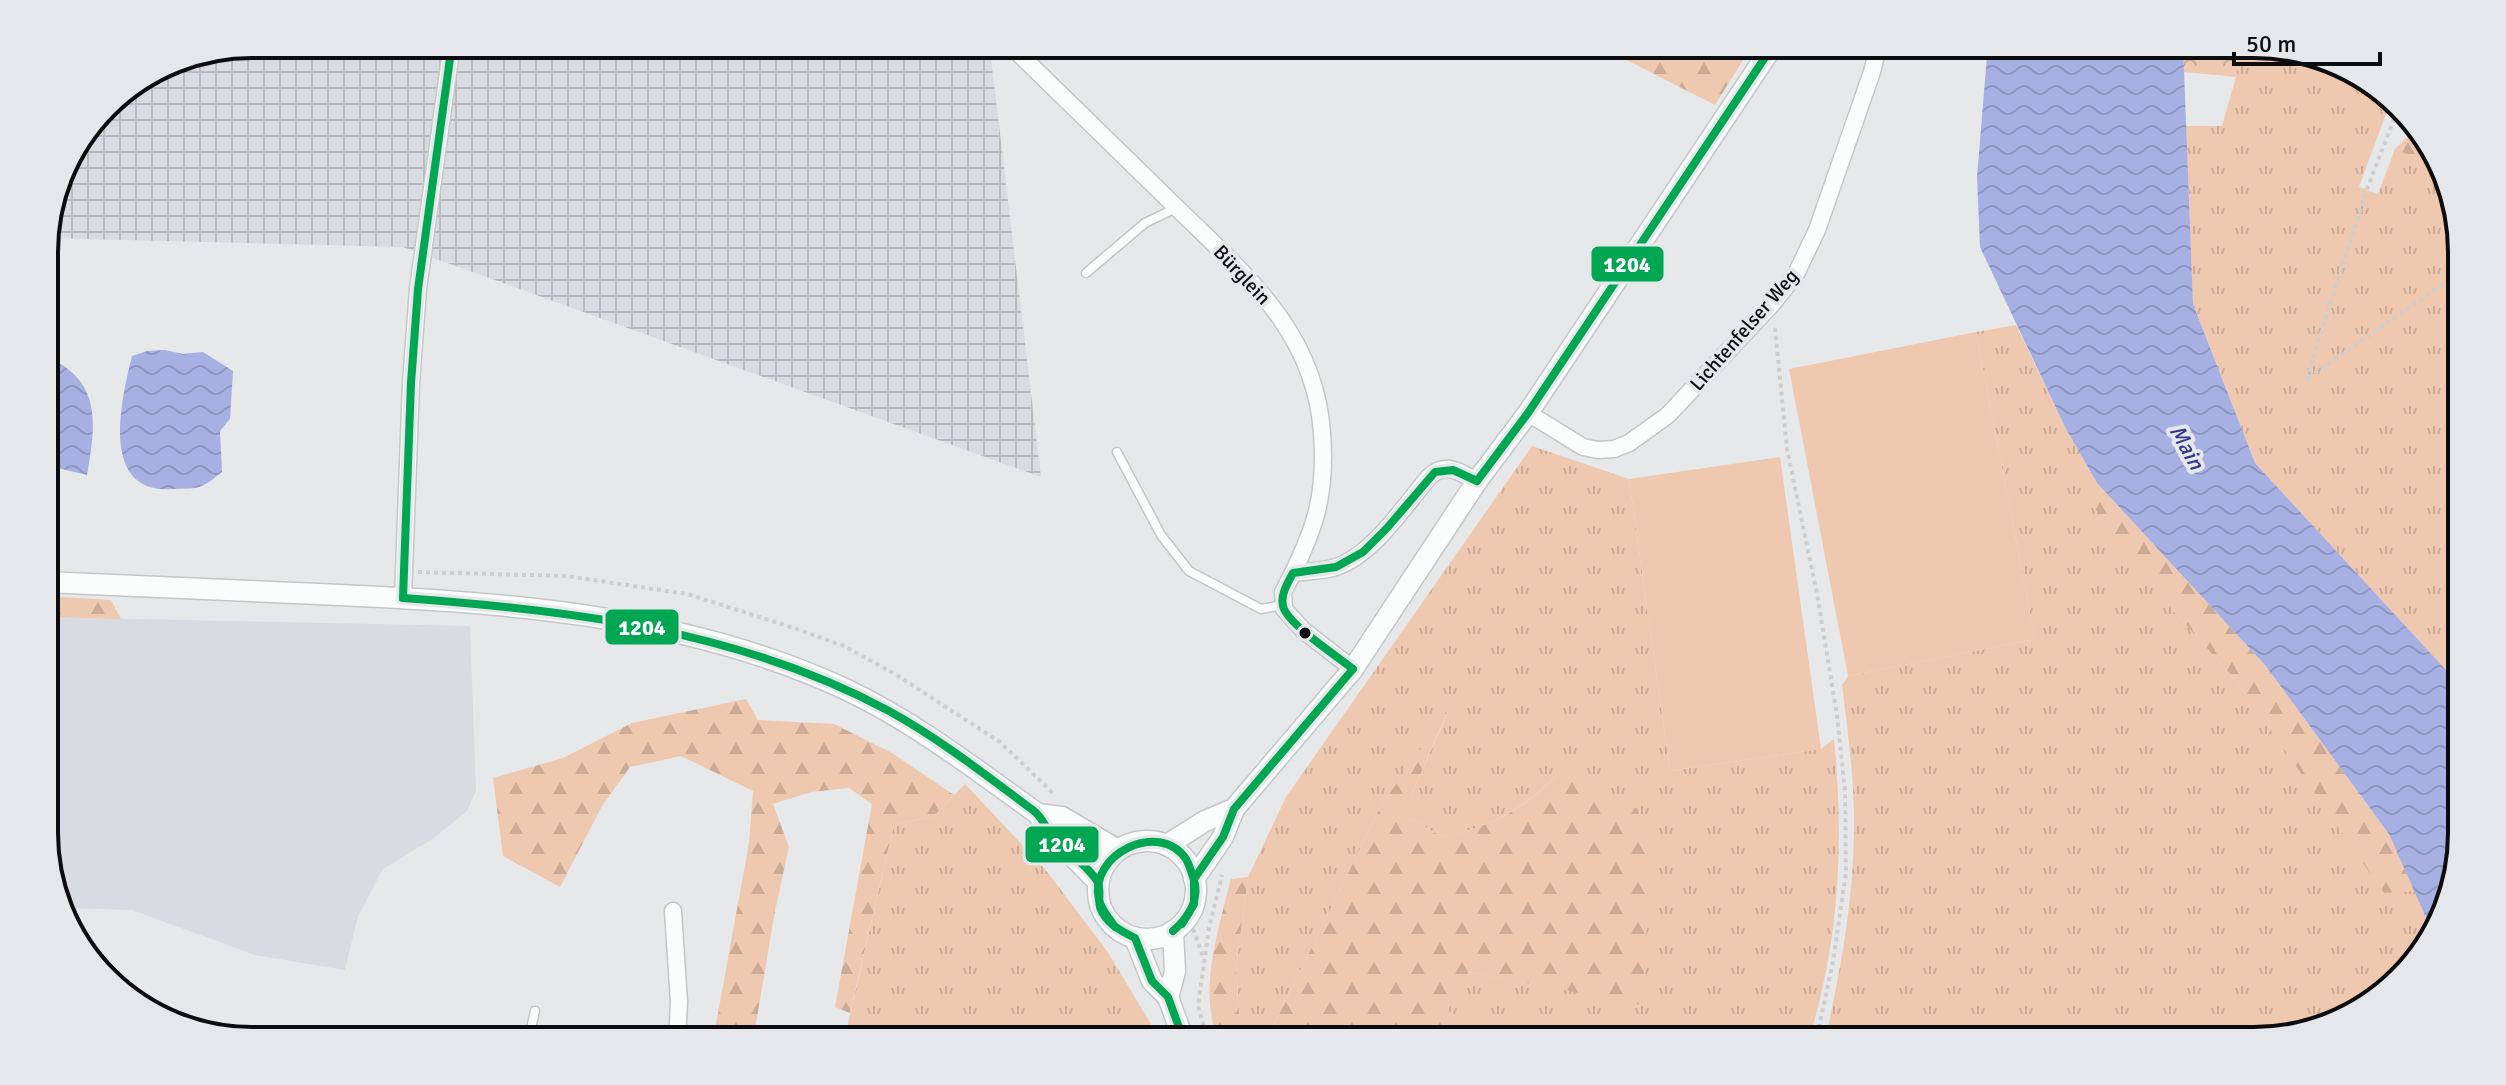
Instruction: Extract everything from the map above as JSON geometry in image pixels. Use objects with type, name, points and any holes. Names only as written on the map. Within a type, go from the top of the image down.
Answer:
[{"type":"street","points":[[403,598],[411,383],[418,289],[450,58]]},
{"type":"street","name":"Bürglein","points":[[1023,58],[1239,269],[1294,337],[1310,369],[1320,409],[1322,479],[1318,510],[1283,592],[1283,605]]},
{"type":"street","points":[[1194,879],[1223,837],[1234,809],[1353,669],[1765,58]]},
{"type":"street","name":"Lichtenfelser Weg","points":[[1528,413],[1583,447],[1598,450],[1614,449],[1629,443],[1668,415],[1796,274],[1812,242],[1876,58]]},
{"type":"street","points":[[1293,573],[1334,568],[1351,560],[1377,538],[1439,469],[1449,467],[1477,481]]},
{"type":"street","points":[[58,583],[507,605],[653,626],[756,656],[843,688],[888,711],[932,737],[1038,814],[1049,832],[1098,882]]},
{"type":"street","points":[[1283,605],[1303,630],[1353,669]]},
{"type":"street","points":[[1167,845],[1205,821],[1234,809]]},
{"type":"street","points":[[1038,814],[1062,817],[1118,850]]},
{"type":"street","points":[[1145,841],[1167,845],[1185,859],[1194,879],[1196,892],[1188,916],[1173,931],[1153,939],[1130,936],[1115,928],[1100,907],[1098,882],[1105,864],[1118,850],[1145,841]]},
{"type":"street","points":[[673,911],[678,1027]]},
{"type":"street","points":[[1168,997],[1175,972],[1173,931]]},
{"type":"street","points":[[1130,936],[1152,981],[1168,997],[1179,1027]]},
{"type":"lane","points":[[1086,273],[1145,223],[1177,208]]},
{"type":"lane","points":[[1117,452],[1161,535],[1189,571],[1261,609],[1283,605]]},
{"type":"lane","points":[[531,1027],[535,1011]]},
{"type":"path","points":[[2394,119],[2368,186],[2306,380],[2448,280]]},
{"type":"path","points":[[1772,304],[1787,449],[1820,609],[1837,715],[1845,791],[1846,872],[1833,962],[1819,1027]]},
{"type":"path","points":[[1204,1027],[1198,1006],[1204,959],[1224,866]]},
{"type":"path","points":[[1188,916],[1204,959]]},
{"type":"shaded area","points":[[252,58],[991,58],[1041,477],[403,247],[58,238],[73,178],[98,134],[124,106],[155,84],[190,68],[214,62]]},
{"type":"shaded area","points":[[58,617],[470,626],[476,791],[467,811],[434,838],[383,869],[358,916],[345,970],[255,955],[132,910],[74,908],[65,883],[58,833]]},
{"type":"green space","points":[[1623,58],[1744,58],[1715,105]]},
{"type":"green space","points":[[2184,58],[2239,58],[2236,77],[2184,72]]},
{"type":"green space","points":[[2239,58],[2267,58],[2316,68],[2351,84],[2387,111],[2359,187],[2378,194],[2395,149],[2426,162],[2433,178],[2441,202],[2448,252],[2448,672],[2255,463],[2193,304],[2186,126],[2222,126]]},
{"type":"green space","points":[[2409,135],[2426,162],[2395,149]]},
{"type":"green space","points":[[2016,325],[2065,427],[2164,600],[2238,683],[2384,892],[2415,891],[2427,919],[2422,930],[2391,970],[2351,1001],[2316,1017],[2267,1027],[1828,1027],[1845,938],[1853,859],[1852,778],[1842,685],[1848,676],[2035,639],[1976,332]]},
{"type":"green space","points":[[1976,332],[2035,639],[1848,676],[1789,369]]},
{"type":"green space","points":[[1532,446],[1629,479],[1670,771],[1821,749],[1834,739],[1839,815],[1837,891],[1827,967],[1812,1027],[1467,1027],[1447,1010],[1469,972],[1642,1004],[1557,775],[1505,815],[1460,833],[1442,837],[1410,818],[1410,798],[1448,712],[1381,806],[1272,1027],[1249,1027],[1239,1014],[1236,966],[1248,877],[1286,797]]},
{"type":"green space","points":[[1780,457],[1821,749],[1670,771],[1629,479]]},
{"type":"green space","points":[[2097,483],[2265,665],[2389,834],[2415,891],[2384,893],[2238,683],[2164,600],[2092,505]]},
{"type":"green space","points":[[58,597],[111,600],[121,619],[58,617]]},
{"type":"green space","points":[[746,699],[758,720],[834,724],[892,753],[954,795],[933,817],[894,824],[850,1013],[835,1007],[872,804],[849,788],[811,792],[773,804],[789,847],[755,1027],[716,1027],[749,843],[753,791],[681,756],[630,767],[602,806],[560,887],[503,856],[493,778],[563,758],[632,723]]},
{"type":"green space","points":[[1450,706],[1410,798],[1410,818],[1442,837],[1505,816],[1557,775],[1631,803],[1652,834],[1642,1005],[1469,972],[1448,1010],[1467,1027],[1272,1027],[1381,806]]},
{"type":"green space","points":[[965,784],[1045,869],[1109,954],[1153,1027],[847,1027],[894,824],[933,817]]},
{"type":"green space","points":[[1248,877],[1236,967],[1239,1014],[1250,1027],[1214,1027],[1210,982],[1216,939],[1231,879]]},
{"type":"water","name":"Main","points":[[1987,58],[2184,58],[2193,304],[2255,463],[2448,672],[2446,858],[2438,895],[2427,920],[2389,834],[2265,665],[2097,483],[2065,427],[1980,247],[1977,177]]},
{"type":"water","points":[[165,350],[183,354],[203,352],[233,371],[230,419],[220,431],[222,472],[199,487],[149,487],[133,477],[124,461],[120,441],[121,419],[132,356]]},
{"type":"water","points":[[58,363],[77,377],[91,405],[93,421],[87,475],[58,468]]},
{"type":"transit line","name":"1204","points":[[403,598],[411,383],[418,289],[450,58]]},
{"type":"transit line","name":"1204","points":[[1477,481],[1528,413],[1765,58]]},
{"type":"transit line","name":"1204","points":[[1353,669],[1305,632],[1284,609],[1283,595],[1293,573],[1336,567],[1363,552],[1435,472],[1453,470],[1477,481]]},
{"type":"transit line","name":"1204","points":[[403,598],[591,618],[713,643],[832,683],[889,711],[945,746],[1039,816],[1052,835],[1095,878],[1102,913],[1114,926],[1135,938],[1152,981],[1168,997],[1179,1027]]},
{"type":"transit line","name":"1204","points":[[1182,924],[1194,904],[1194,879],[1223,837],[1234,809],[1353,669]]},
{"type":"transit line","name":"1204","points":[[1115,927],[1099,900],[1098,884],[1104,869],[1128,848],[1159,842],[1174,847],[1186,859],[1195,885],[1192,907],[1173,931]]}]
